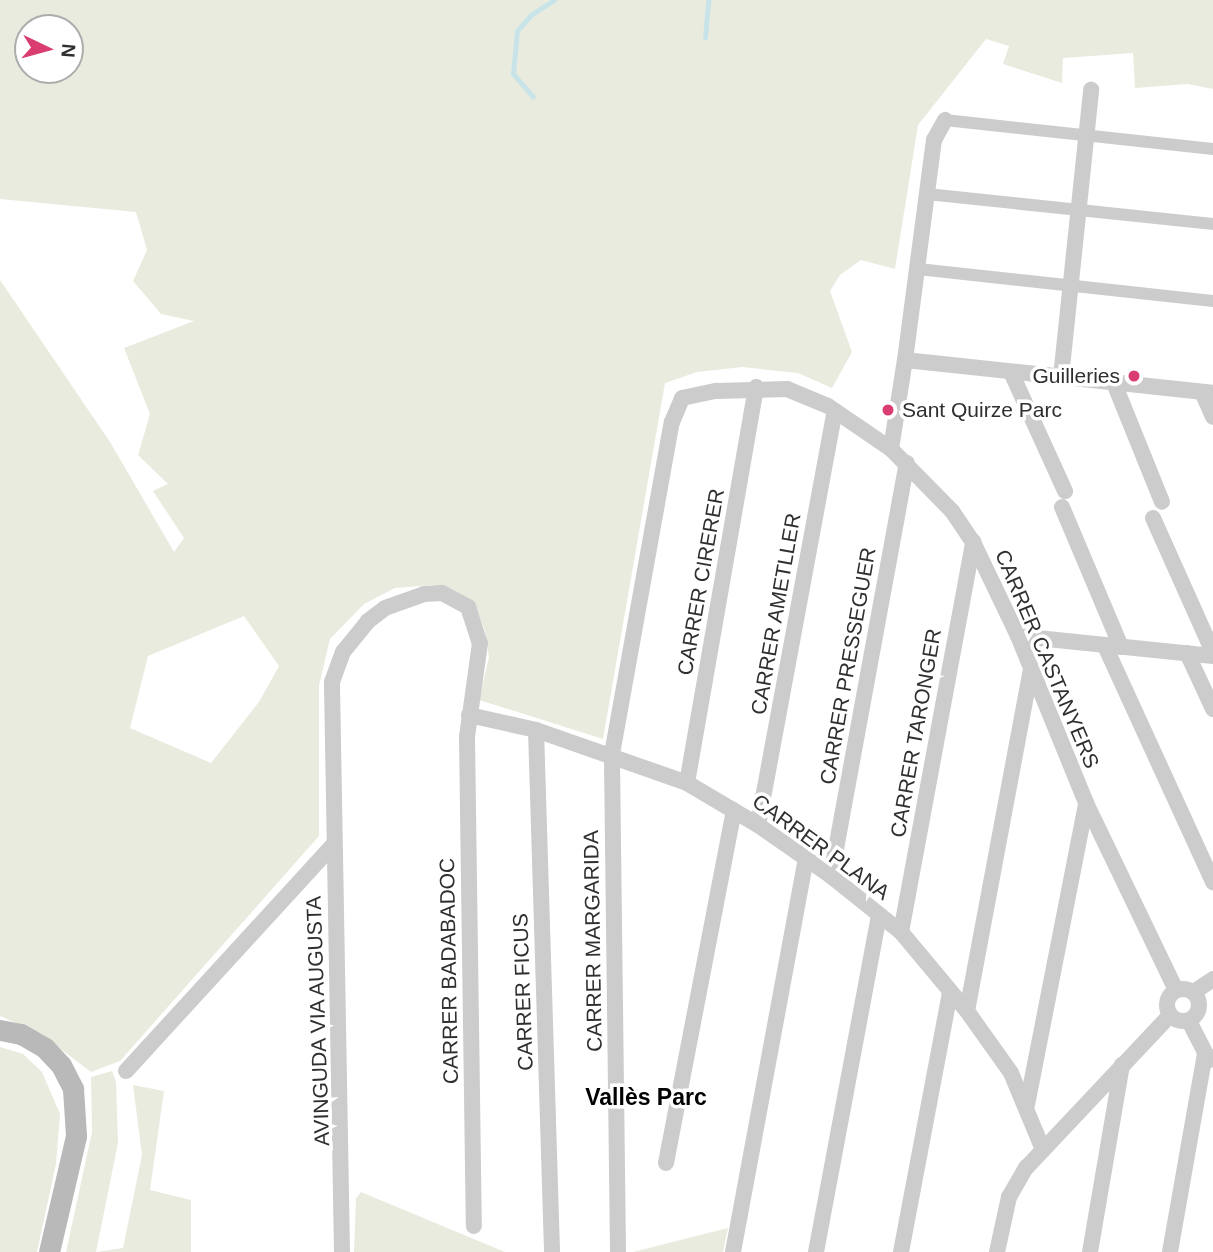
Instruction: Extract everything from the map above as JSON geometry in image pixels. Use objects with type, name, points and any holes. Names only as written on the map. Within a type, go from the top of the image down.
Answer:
[{"type":"main road","points":[[0,1030],[34,1041],[54,1057],[67,1076],[77,1109],[74,1152],[49,1252]]},
{"type":"street","points":[[1061,377],[1091,90]]},
{"type":"street","points":[[891,449],[934,140],[945,120],[1213,149]]},
{"type":"street","points":[[927,194],[1213,224]]},
{"type":"street","points":[[918,269],[1213,301]]},
{"type":"street","points":[[905,360],[1207,392],[1213,417]]},
{"type":"street","points":[[1012,372],[1063,499],[1113,646],[1213,883]]},
{"type":"street","points":[[1114,383],[1163,502]]},
{"type":"street","name":"CARRER CASTANYERS","points":[[689,395],[756,387],[787,388],[835,411],[891,449],[952,511],[973,542],[1018,636],[1086,803],[1176,990]]},
{"type":"street","name":"CARRER CIRERER","points":[[687,783],[756,387]]},
{"type":"street","name":"CARRER MARGARIDA","points":[[618,1252],[612,754],[672,422],[676,408],[689,395]]},
{"type":"street","name":"CARRER AMETLLER","points":[[758,825],[835,411]]},
{"type":"street","name":"CARRER PRESSEGUER","points":[[831,876],[907,463]]},
{"type":"street","points":[[1018,636],[1213,654],[1153,519]]},
{"type":"street","name":"CARRER TARONGER","points":[[901,932],[973,542]]},
{"type":"street","name":"CARRER BADABADOC","points":[[332,788],[332,682],[352,637],[385,608],[424,594],[442,593],[468,607],[480,643],[469,715],[474,1226]]},
{"type":"street","points":[[1188,653],[1213,709]]},
{"type":"street","points":[[967,1011],[1031,670]]},
{"type":"street","name":"CARRER PLANA","points":[[469,715],[536,730],[612,754],[687,783],[758,825],[831,876],[901,932],[967,1011],[1011,1073],[1027,1105],[1042,1147]]},
{"type":"street","name":"CARRER FICUS","points":[[536,730],[552,1252]]},
{"type":"street","name":"AVINGUDA VIA AUGUSTA","points":[[332,788],[343,1121],[342,1252]]},
{"type":"street","points":[[1027,1105],[1086,803]]},
{"type":"street","points":[[666,1163],[734,810]]},
{"type":"street","points":[[126,1071],[334,844]]},
{"type":"street","points":[[733,1252],[806,860]]},
{"type":"street","points":[[816,1252],[879,915]]},
{"type":"street","points":[[1194,992],[1200,1007],[1189,1020],[1179,1021],[1170,1015],[1167,1004],[1176,990],[1194,992],[1213,979]]},
{"type":"street","points":[[901,1252],[950,992]]},
{"type":"street","points":[[997,1252],[1009,1197],[1042,1147],[1170,1015]]},
{"type":"street","points":[[1189,1020],[1213,1069]]},
{"type":"street","points":[[1170,1252],[1205,1053]]},
{"type":"street","points":[[1090,1252],[1122,1065]]},
{"type":"shaded area","points":[[0,0],[1213,0],[1213,89],[1188,84],[1135,88],[1133,53],[1063,58],[1062,83],[1003,64],[1009,46],[986,39],[918,125],[895,269],[861,260],[840,275],[830,291],[852,352],[832,388],[798,373],[742,367],[697,372],[665,383],[603,739],[479,700],[489,657],[485,631],[474,603],[455,591],[432,585],[395,588],[364,604],[330,639],[319,685],[319,836],[120,1061],[91,1072],[41,1034],[0,1016],[0,280],[110,442],[174,552],[184,538],[153,491],[168,484],[138,455],[150,414],[124,348],[194,321],[161,314],[133,281],[147,250],[136,212],[0,199]],"holes":[[[244,616],[279,666],[259,702],[211,763],[130,728],[148,656]]]},
{"type":"shaded area","points":[[0,1047],[23,1054],[42,1072],[60,1114],[56,1164],[37,1252],[0,1252]]},
{"type":"shaded area","points":[[112,1071],[116,1082],[118,1143],[96,1252],[66,1252],[92,1132],[91,1077]]},
{"type":"shaded area","points":[[133,1085],[164,1091],[150,1190],[191,1200],[191,1252],[96,1252],[123,1248],[142,1155]]},
{"type":"shaded area","points":[[361,1192],[505,1252],[354,1252],[356,1198]]},
{"type":"shaded area","points":[[728,1228],[723,1252],[633,1252]]},
{"type":"waterway","points":[[533,97],[513,74],[517,31],[531,15],[554,0]]},
{"type":"waterway","points":[[705,38],[708,0]]},
{"type":"place","name":"Guilleries","points":[[1134,376]]},
{"type":"place","name":"Sant Quirze Parc","points":[[888,410]]},
{"type":"district","name":"Vallès Parc","points":[[646,1097]]}]
